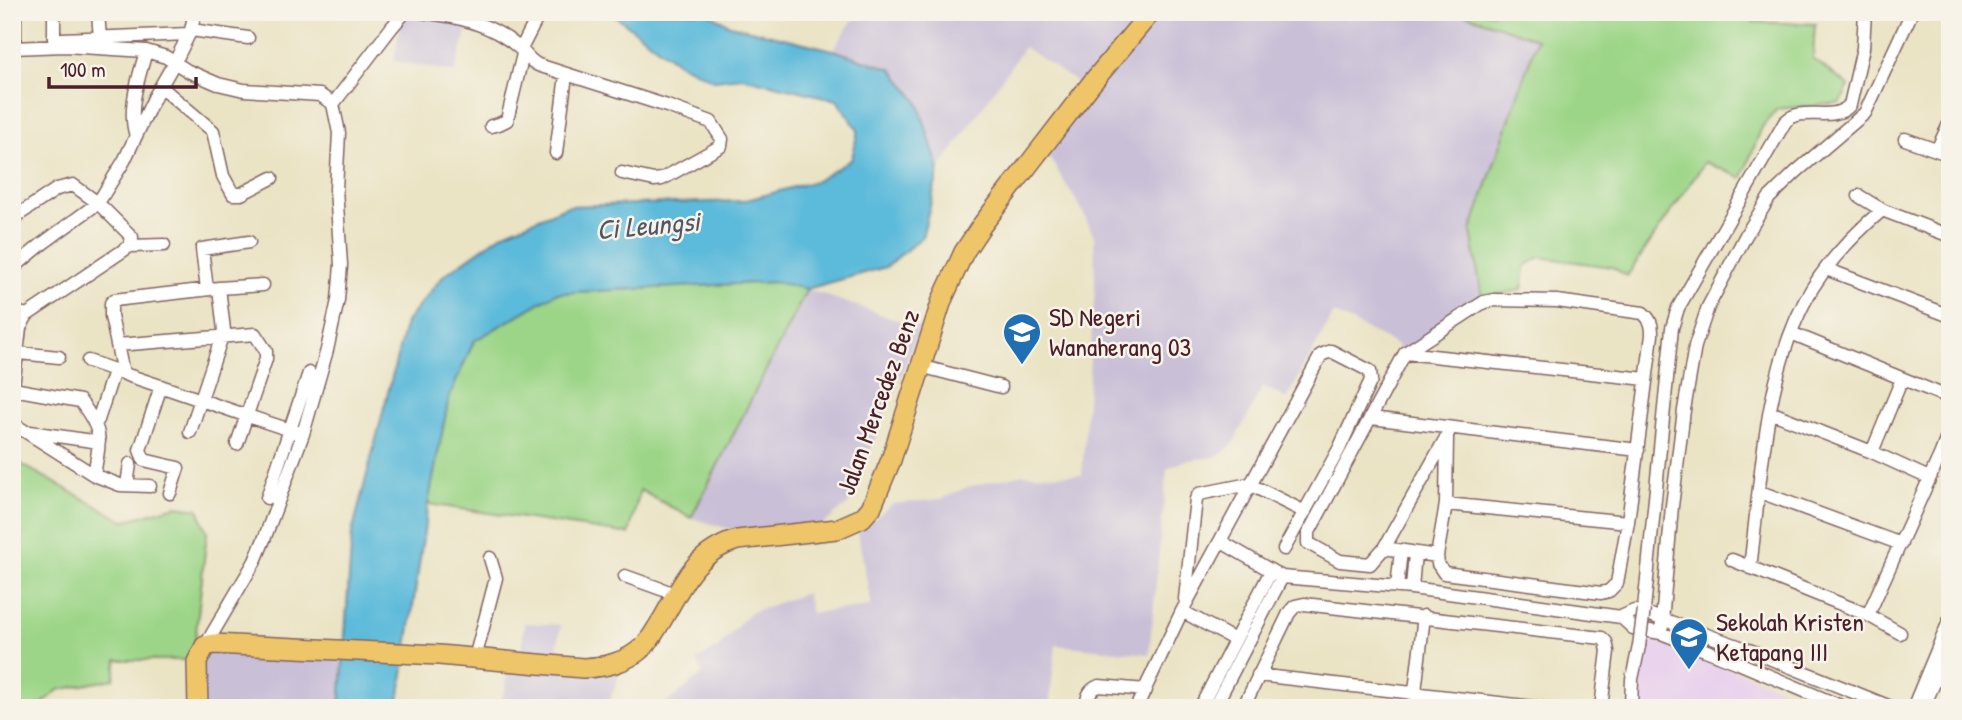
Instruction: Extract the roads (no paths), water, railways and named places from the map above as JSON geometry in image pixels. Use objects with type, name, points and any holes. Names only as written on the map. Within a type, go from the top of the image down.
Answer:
[{"type":"main road","name":"Jalan Mercedez Benz","points":[[205,646],[214,644],[439,655],[583,668],[602,667],[620,662],[644,647],[695,565],[708,552],[737,540],[837,529],[862,518],[871,508],[891,460],[951,278],[982,225],[1091,84],[1151,12]]},
{"type":"main road","points":[[198,708],[197,662],[205,646]]},
{"type":"street","points":[[13,42],[15,12]]},
{"type":"street","points":[[54,12],[54,39]]},
{"type":"street","points":[[98,12],[100,39]]},
{"type":"street","points":[[12,269],[41,244],[98,203],[124,161],[190,32],[195,12]]},
{"type":"street","points":[[333,104],[405,12]]},
{"type":"street","points":[[421,12],[480,23],[522,51],[527,60],[711,122],[722,139],[721,146],[662,179],[654,180],[622,173]]},
{"type":"street","points":[[491,126],[507,120],[522,51],[540,12]]},
{"type":"street","points":[[1631,708],[1632,679],[1644,609],[1672,328],[1678,308],[1783,125],[1796,114],[1839,113],[1852,102],[1863,48],[1864,12]]},
{"type":"street","points":[[1661,634],[1672,506],[1684,410],[1695,346],[1708,307],[1769,198],[1812,157],[1865,113],[1912,12]]},
{"type":"street","points":[[13,42],[190,32],[248,38]]},
{"type":"street","points":[[13,42],[146,51],[175,61],[188,71],[218,84],[254,91],[320,95],[333,104],[339,133],[336,190],[340,286],[327,350],[267,498]]},
{"type":"street","points":[[136,136],[132,111],[146,51]]},
{"type":"street","points":[[556,153],[566,75]]},
{"type":"street","points":[[161,87],[213,131],[223,176],[233,194],[241,194],[272,178]]},
{"type":"street","points":[[1905,139],[1943,153],[1950,122]]},
{"type":"street","points":[[12,219],[57,189],[73,185],[98,203],[131,237],[130,246]]},
{"type":"street","points":[[1859,196],[1882,210],[1950,236]]},
{"type":"street","points":[[1750,568],[1770,412],[1782,356],[1804,301],[1851,239],[1882,210]]},
{"type":"street","points":[[190,432],[224,330],[202,249],[249,242]]},
{"type":"street","points":[[94,475],[99,442],[98,429],[86,409],[76,399],[13,392],[20,328],[27,315],[130,246],[164,245]]},
{"type":"street","points":[[1826,269],[1950,316]]},
{"type":"street","points":[[99,420],[119,372],[110,308],[114,300],[263,285]]},
{"type":"street","points":[[1484,302],[1557,302],[1643,313],[1653,326],[1628,522],[1616,583],[1609,591],[1601,593],[1450,576],[1441,571],[1437,556],[1446,503],[1448,432],[1384,548],[1370,564],[1340,561],[1308,543],[1307,539],[1405,353],[1484,302]]},
{"type":"street","points":[[12,311],[27,315]]},
{"type":"street","points":[[1791,333],[1950,398]]},
{"type":"street","points":[[117,345],[255,334],[266,351],[266,359],[237,444]]},
{"type":"street","points":[[1136,708],[1183,609],[1249,484],[1321,355],[1331,351],[1370,371],[1371,380],[1339,449],[1284,549]]},
{"type":"street","points":[[19,353],[59,357]]},
{"type":"street","points":[[1405,353],[1646,379]]},
{"type":"street","points":[[88,361],[296,432]]},
{"type":"street","points":[[920,366],[1001,387]]},
{"type":"street","points":[[205,646],[255,561],[296,432],[309,373]]},
{"type":"street","points":[[1872,452],[1902,379]]},
{"type":"street","points":[[160,386],[140,450],[144,460],[178,468],[170,494]]},
{"type":"street","points":[[1770,412],[1872,452],[1929,478]]},
{"type":"street","points":[[1371,418],[1448,432],[1638,450]]},
{"type":"street","points":[[12,423],[94,475],[120,485],[150,486]]},
{"type":"street","points":[[29,432],[99,442]]},
{"type":"street","points":[[1868,615],[1929,478],[1945,455],[1949,436]]},
{"type":"street","points":[[127,485],[130,464]]},
{"type":"street","points":[[1183,609],[1196,496],[1249,484],[1305,512]]},
{"type":"street","points":[[1760,492],[1901,544]]},
{"type":"street","points":[[1446,503],[1628,522]]},
{"type":"street","points":[[1220,541],[1277,574],[1412,588],[1620,617],[1634,611],[1663,618],[1893,708]]},
{"type":"street","points":[[1384,548],[1437,556]]},
{"type":"street","points":[[1397,587],[1408,552]]},
{"type":"street","points":[[1408,552],[1412,588]]},
{"type":"street","points":[[475,659],[496,578],[490,558]]},
{"type":"street","points":[[1732,560],[1868,615],[1900,633]]},
{"type":"street","points":[[1200,708],[1235,640],[1277,574]]},
{"type":"street","points":[[1214,708],[1277,574]]},
{"type":"street","points":[[625,576],[676,594]]},
{"type":"street","points":[[1243,708],[1289,613],[1297,605],[1304,604],[1602,638],[1608,651],[1601,708]]},
{"type":"street","points":[[1183,609],[1235,640]]},
{"type":"street","points":[[1413,708],[1424,616]]},
{"type":"street","points":[[1620,617],[1633,628],[1661,634],[1741,664],[1845,708]]},
{"type":"street","points":[[1913,708],[1950,619]]},
{"type":"street","points":[[1923,708],[1950,647]]},
{"type":"street","points":[[1258,675],[1542,708]]},
{"type":"street","points":[[1086,708],[1087,697],[1094,688],[1146,690]]},
{"type":"water","name":"Ci Leungsi","points":[[610,12],[707,12],[730,25],[833,50],[892,69],[918,102],[939,170],[922,237],[886,267],[807,289],[776,282],[556,293],[474,341],[449,397],[428,504],[398,708],[340,708],[352,533],[406,322],[443,276],[504,233],[568,206],[743,201],[816,181],[852,159],[858,130],[837,100],[742,77],[714,80],[678,63]]},
{"type":"place","name":"SD Negeri Wanaherang 03","points":[[1022,366]]},
{"type":"place","name":"Sekolah Kristen Ketapang III","points":[[1689,671]]}]
